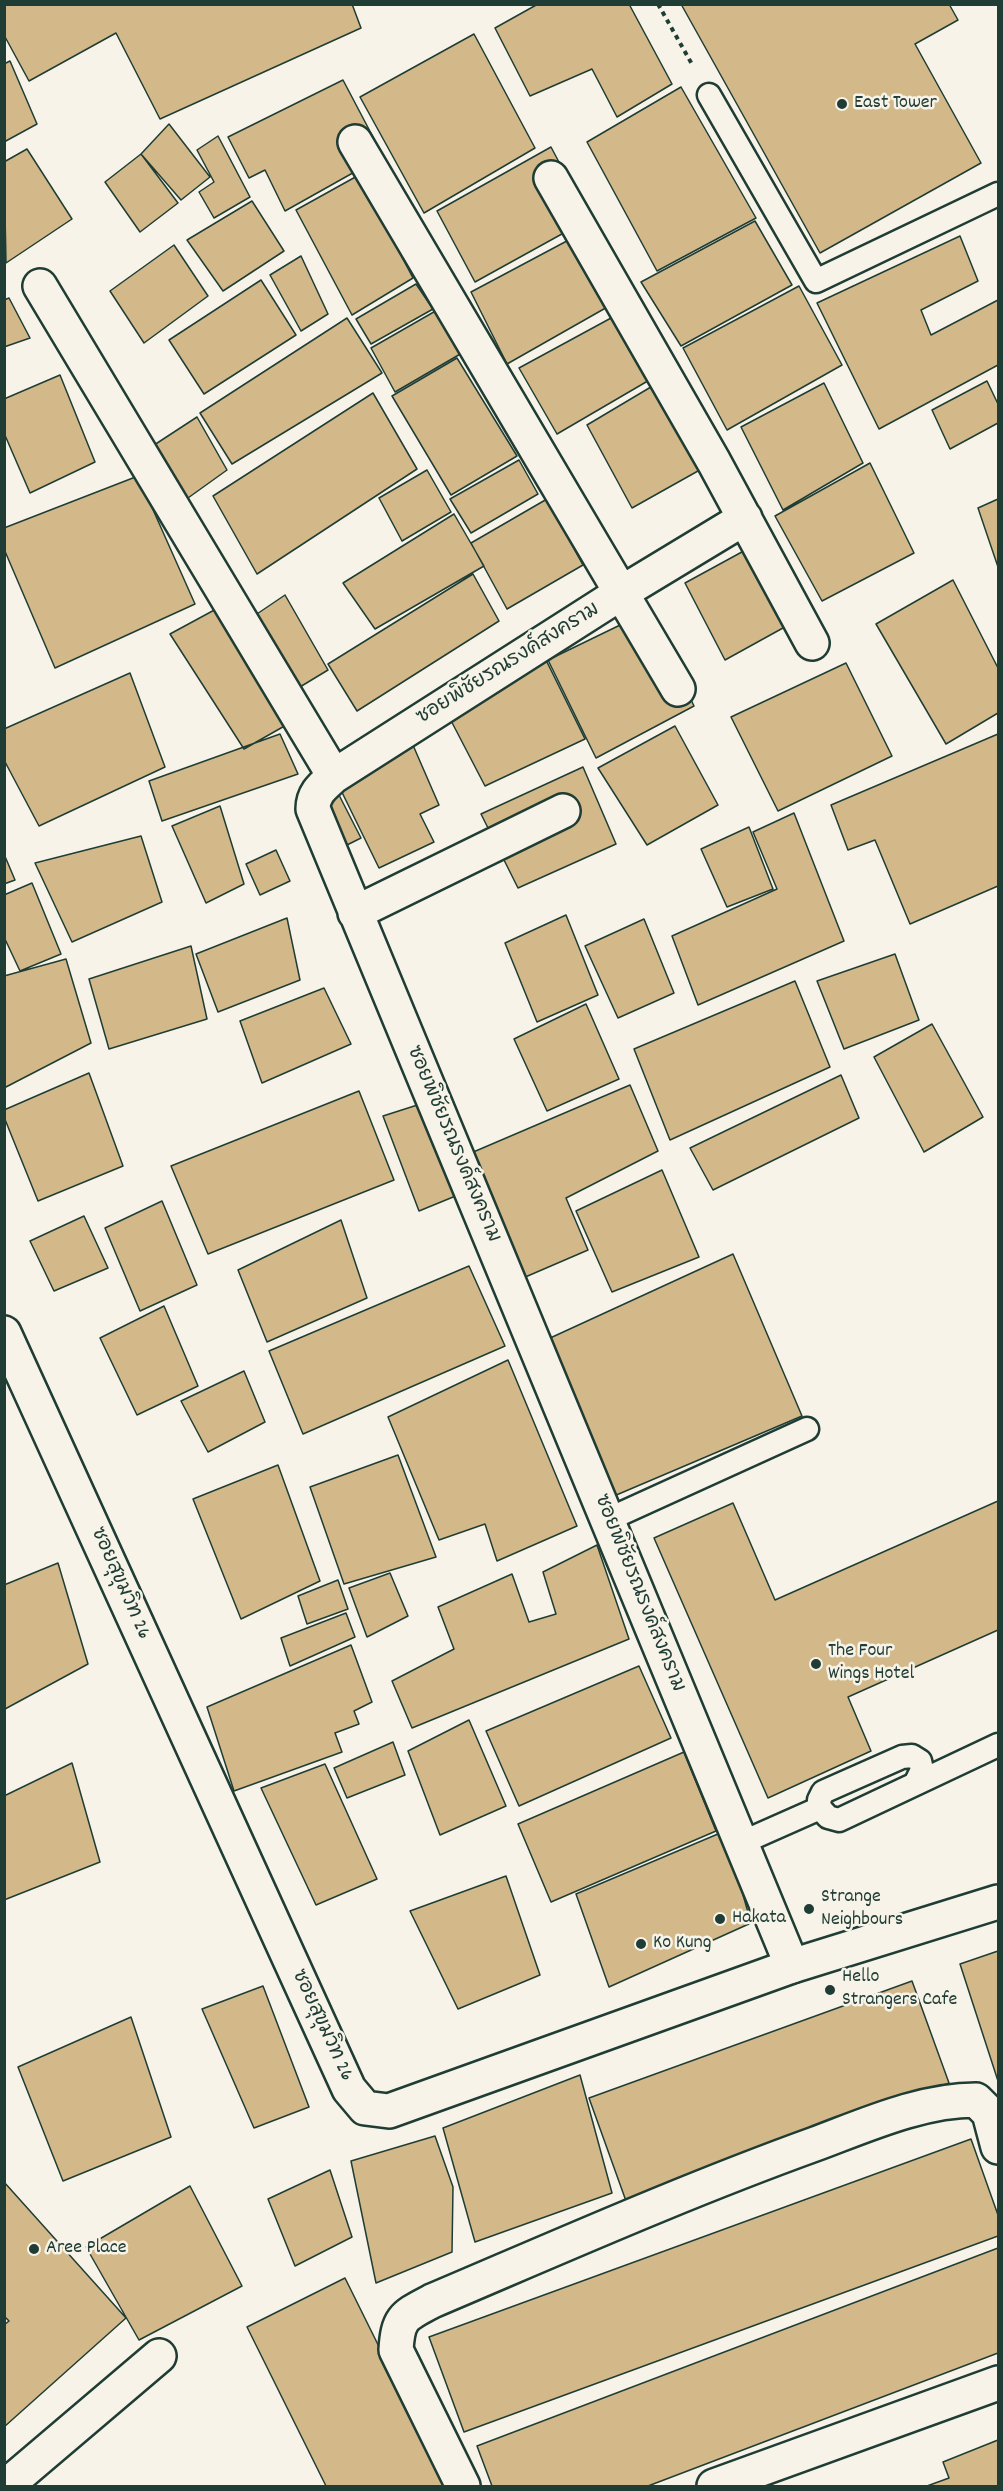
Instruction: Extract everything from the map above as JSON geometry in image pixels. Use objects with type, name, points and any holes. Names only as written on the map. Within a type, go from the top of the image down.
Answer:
[{"type":"street","points":[[356,142],[678,689]]},
{"type":"street","points":[[551,178],[745,518],[812,643]]},
{"type":"street","points":[[40,286],[334,776]]},
{"type":"street","name":"ซอยพิชัยรณรงค์สงคราม","points":[[745,518],[621,593],[334,776],[318,791],[313,800],[313,809],[792,1966]]},
{"type":"street","points":[[355,913],[563,811]]},
{"type":"street","name":"ซอยสุขุมวิท 26","points":[[4,1333],[349,2089],[365,2108],[389,2111],[792,1966],[999,1902]]},
{"type":"street","points":[[463,2487],[396,2350],[398,2331],[404,2316],[432,2301],[683,2193],[901,2113],[961,2100],[976,2100],[989,2113],[999,2147]]},
{"type":"street","points":[[6,2487],[159,2356]]},
{"type":"street","points":[[714,2487],[999,2383]]},
{"type":"lane","points":[[709,94],[816,281],[999,194]]},
{"type":"lane","points":[[607,1520],[807,1430]]},
{"type":"lane","points":[[916,1782],[922,1770],[920,1761],[912,1756],[902,1756],[823,1792],[819,1800],[820,1808],[828,1817],[839,1820],[999,1745]]},
{"type":"lane","points":[[741,1843],[820,1808]]},
{"type":"path","points":[[658,4],[709,94]]},
{"type":"building","points":[[4,4],[352,4],[361,28],[160,119],[116,33],[29,81],[4,35]]},
{"type":"building","points":[[538,4],[629,4],[672,84],[617,117],[592,69],[530,96],[495,28]]},
{"type":"building","name":"East Tower","points":[[681,4],[949,4],[958,20],[915,44],[981,163],[820,253]]},
{"type":"building","points":[[474,34],[535,148],[424,213],[360,97]]},
{"type":"building","points":[[10,61],[37,124],[4,142],[4,64]]},
{"type":"building","points":[[343,80],[383,156],[285,211],[265,170],[249,178],[228,137]]},
{"type":"building","points":[[681,87],[756,218],[657,271],[587,142]]},
{"type":"building","points":[[169,124],[210,177],[181,200],[141,154]]},
{"type":"building","points":[[218,136],[250,197],[214,218],[199,192],[214,182],[197,150]]},
{"type":"building","points":[[551,147],[589,219],[475,282],[437,211]]},
{"type":"building","points":[[27,149],[72,219],[6,263],[4,162]]},
{"type":"building","points":[[141,154],[178,203],[140,232],[105,182]]},
{"type":"building","points":[[359,175],[413,278],[352,315],[296,210]]},
{"type":"building","points":[[252,201],[284,251],[223,291],[187,240]]},
{"type":"building","points":[[755,221],[792,285],[681,346],[641,282]]},
{"type":"building","points":[[595,226],[632,293],[507,364],[471,292]]},
{"type":"building","points":[[960,236],[978,281],[921,310],[931,335],[998,300],[998,365],[879,429],[817,303]]},
{"type":"building","points":[[174,245],[208,296],[144,343],[110,291]]},
{"type":"building","points":[[301,256],[328,314],[301,331],[270,275]]},
{"type":"building","points":[[261,280],[296,335],[204,394],[169,340]]},
{"type":"building","points":[[416,284],[433,309],[371,344],[356,319]]},
{"type":"building","points":[[799,286],[842,365],[727,430],[683,348]]},
{"type":"building","points":[[9,298],[30,338],[4,347],[4,300]]},
{"type":"building","points":[[635,305],[670,368],[557,434],[519,368]]},
{"type":"building","points":[[439,309],[462,353],[395,392],[371,348]]},
{"type":"building","points":[[347,318],[382,373],[232,464],[200,413]]},
{"type":"building","points":[[457,358],[517,456],[451,495],[392,396]]},
{"type":"building","points":[[60,375],[95,462],[30,493],[4,433],[4,399]]},
{"type":"building","points":[[666,378],[714,462],[632,508],[587,425]]},
{"type":"building","points":[[987,381],[998,404],[998,423],[950,449],[932,410]]},
{"type":"building","points":[[824,383],[863,463],[783,510],[741,427]]},
{"type":"building","points":[[373,393],[417,469],[257,574],[213,496]]},
{"type":"building","points":[[197,417],[227,470],[181,503],[148,449]]},
{"type":"building","points":[[519,460],[538,494],[471,533],[450,499]]},
{"type":"building","points":[[870,463],[914,553],[822,601],[775,516]]},
{"type":"building","points":[[427,470],[451,512],[402,541],[379,498]]},
{"type":"building","points":[[138,476],[195,604],[55,668],[4,549],[4,528]]},
{"type":"building","points":[[547,499],[583,565],[507,609],[471,543]]},
{"type":"building","points":[[998,499],[998,567],[978,508]]},
{"type":"building","points":[[454,514],[484,566],[375,629],[343,583]]},
{"type":"building","points":[[751,547],[792,623],[725,660],[685,583]]},
{"type":"building","points":[[473,574],[499,621],[357,711],[328,664]]},
{"type":"building","points":[[953,580],[998,668],[998,713],[946,744],[876,624]]},
{"type":"building","points":[[285,595],[328,670],[290,693],[248,620]]},
{"type":"building","points":[[218,608],[288,724],[244,749],[170,634]]},
{"type":"building","points":[[649,611],[694,706],[596,758],[548,660]]},
{"type":"building","points":[[543,654],[585,739],[485,786],[446,711]]},
{"type":"building","points":[[846,663],[892,756],[778,811],[731,717]]},
{"type":"building","points":[[130,673],[165,767],[39,826],[4,760],[4,729]]},
{"type":"building","points":[[675,726],[718,805],[647,845],[598,768]]},
{"type":"building","points":[[280,734],[298,774],[162,821],[149,781]]},
{"type":"building","points":[[998,734],[998,886],[910,924],[875,840],[848,850],[831,805]]},
{"type":"building","points":[[409,736],[439,805],[420,814],[434,842],[379,868],[334,776]]},
{"type":"building","points":[[583,767],[616,844],[518,888],[481,814]]},
{"type":"building","points":[[339,795],[361,838],[337,850],[313,809]]},
{"type":"building","points":[[220,806],[244,884],[206,903],[172,826]]},
{"type":"building","points":[[794,813],[844,941],[698,1005],[672,936],[777,889],[753,832]]},
{"type":"building","points":[[749,827],[773,889],[727,907],[701,849]]},
{"type":"building","points":[[141,836],[162,902],[72,942],[35,863]]},
{"type":"building","points":[[276,850],[290,881],[260,895],[246,864]]},
{"type":"building","points":[[4,854],[15,880],[4,884]]},
{"type":"building","points":[[32,883],[61,954],[20,971],[4,937],[4,895]]},
{"type":"building","points":[[566,915],[598,995],[537,1022],[505,943]]},
{"type":"building","points":[[287,918],[300,980],[218,1012],[196,954]]},
{"type":"building","points":[[644,919],[674,993],[618,1018],[585,946]]},
{"type":"building","points":[[191,946],[207,1019],[109,1049],[89,979]]},
{"type":"building","points":[[895,954],[919,1020],[844,1049],[817,981]]},
{"type":"building","points":[[66,959],[91,1043],[4,1088],[4,976]]},
{"type":"building","points":[[795,981],[830,1067],[670,1140],[634,1049]]},
{"type":"building","points":[[324,988],[351,1044],[262,1083],[240,1021]]},
{"type":"building","points":[[586,1004],[619,1079],[547,1111],[514,1039]]},
{"type":"building","points":[[932,1024],[983,1117],[924,1152],[874,1057]]},
{"type":"building","points":[[89,1073],[123,1166],[38,1201],[4,1117],[4,1110]]},
{"type":"building","points":[[841,1075],[859,1118],[713,1190],[690,1148]]},
{"type":"building","points":[[630,1085],[658,1151],[566,1198],[588,1250],[523,1278],[471,1153]]},
{"type":"building","points":[[359,1091],[394,1180],[208,1254],[171,1166]]},
{"type":"building","points":[[433,1100],[458,1195],[419,1211],[383,1116]]},
{"type":"building","points":[[662,1170],[699,1257],[612,1292],[576,1211]]},
{"type":"building","points":[[162,1201],[197,1285],[140,1311],[105,1228]]},
{"type":"building","points":[[84,1216],[108,1268],[54,1291],[30,1241]]},
{"type":"building","points":[[341,1220],[367,1298],[267,1342],[238,1270]]},
{"type":"building","points":[[733,1254],[802,1416],[614,1496],[548,1339]]},
{"type":"building","points":[[469,1266],[505,1346],[303,1434],[269,1351]]},
{"type":"building","points":[[164,1306],[198,1386],[137,1415],[100,1338]]},
{"type":"building","points":[[508,1360],[577,1526],[497,1561],[485,1524],[439,1540],[388,1417]]},
{"type":"building","points":[[244,1371],[265,1422],[208,1452],[181,1401]]},
{"type":"building","points":[[398,1455],[436,1557],[344,1584],[310,1487]]},
{"type":"building","points":[[278,1465],[320,1581],[241,1619],[193,1499]]},
{"type":"building","name":"The Four Wings Hotel","points":[[998,1501],[998,1630],[848,1697],[871,1751],[768,1798],[654,1538],[733,1503],[775,1600]]},
{"type":"building","points":[[597,1545],[629,1639],[412,1728],[392,1681],[454,1649],[438,1607],[512,1574],[529,1622],[556,1614],[543,1572]]},
{"type":"building","points":[[58,1563],[88,1664],[5,1709],[4,1585]]},
{"type":"building","points":[[390,1573],[408,1616],[367,1637],[349,1588]]},
{"type":"building","points":[[338,1580],[348,1609],[307,1624],[298,1596]]},
{"type":"building","points":[[346,1613],[355,1637],[290,1666],[281,1638]]},
{"type":"building","points":[[351,1645],[372,1702],[354,1711],[359,1724],[335,1733],[342,1752],[234,1791],[207,1707]]},
{"type":"building","points":[[639,1666],[671,1738],[519,1806],[486,1731]]},
{"type":"building","points":[[469,1720],[506,1806],[440,1835],[408,1751]]},
{"type":"building","points":[[393,1742],[405,1775],[347,1798],[334,1768]]},
{"type":"building","points":[[684,1752],[716,1831],[551,1902],[518,1824]]},
{"type":"building","points":[[72,1763],[100,1862],[4,1900],[4,1796]]},
{"type":"building","points":[[325,1764],[377,1879],[316,1905],[261,1788]]},
{"type":"building","points":[[725,1831],[751,1923],[609,1987],[576,1894]]},
{"type":"building","points":[[506,1876],[540,1975],[458,2009],[410,1911]]},
{"type":"building","points":[[998,1951],[998,2081],[960,1964]]},
{"type":"building","points":[[912,1981],[949,2083],[626,2201],[589,2098]]},
{"type":"building","points":[[263,1986],[309,2107],[254,2128],[202,2009]]},
{"type":"building","points":[[131,2017],[171,2137],[63,2181],[18,2067]]},
{"type":"building","points":[[580,2075],[612,2193],[475,2242],[443,2128]]},
{"type":"building","points":[[435,2136],[453,2187],[452,2252],[376,2283],[351,2161]]},
{"type":"building","points":[[971,2139],[998,2215],[998,2236],[464,2432],[429,2337]]},
{"type":"building","points":[[330,2170],[352,2237],[295,2266],[268,2199]]},
{"type":"building","name":"Aree Place","points":[[4,2182],[126,2318],[4,2427],[4,2325],[9,2321],[4,2316]]},
{"type":"building","points":[[190,2186],[242,2286],[139,2340],[86,2247]]},
{"type":"building","points":[[998,2248],[998,2353],[648,2486],[492,2486],[477,2446]]},
{"type":"building","points":[[345,2278],[448,2486],[326,2486],[247,2327]]},
{"type":"building","points":[[998,2440],[998,2486],[927,2486],[949,2478],[943,2462]]},
{"type":"place","name":"East Tower","points":[[842,104]]},
{"type":"place","name":"The Four Wings Hotel","points":[[816,1664]]},
{"type":"place","name":"Strange Neighbours","points":[[809,1909]]},
{"type":"place","name":"Hakata","points":[[720,1919]]},
{"type":"place","name":"Ko Kung","points":[[641,1944]]},
{"type":"place","name":"Hello Strangers Cafe","points":[[830,1990]]},
{"type":"place","name":"Aree Place","points":[[34,2249]]}]
